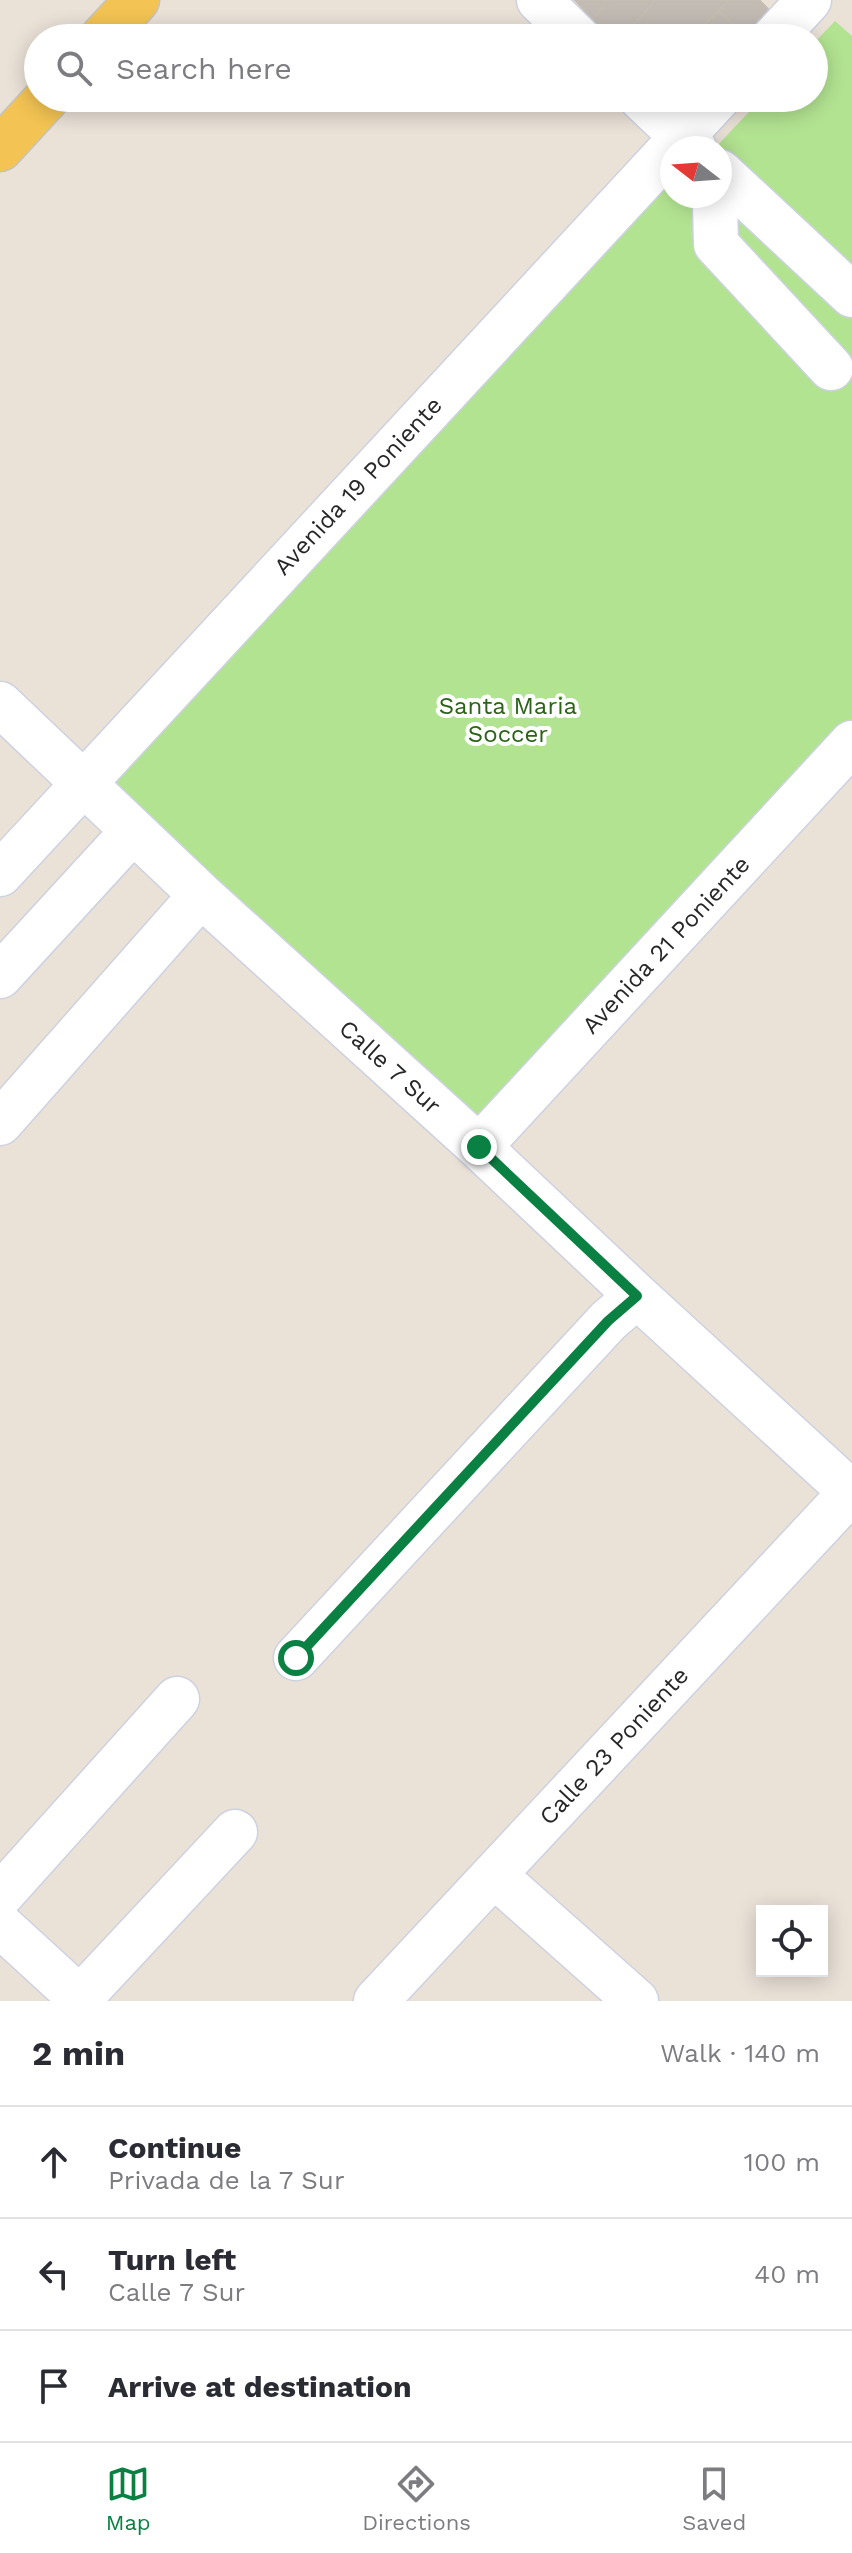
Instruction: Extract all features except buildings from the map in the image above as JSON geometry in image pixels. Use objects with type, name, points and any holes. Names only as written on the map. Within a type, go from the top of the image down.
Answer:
[{"type":"main road","points":[[115,24],[137,0]]},
{"type":"main road","points":[[2,143],[33,112]]},
{"type":"street","points":[[539,0],[564,24]]},
{"type":"street","points":[[787,24],[809,0]]},
{"type":"street","points":[[656,112],[682,136]]},
{"type":"street","name":"Avenida 19 Poniente","points":[[692,136],[708,112]]},
{"type":"street","name":"Avenida 19 Poniente","points":[[0,874],[82,783],[660,172]]},
{"type":"street","points":[[732,183],[852,295]]},
{"type":"street","points":[[715,208],[716,244],[831,368]]},
{"type":"street","name":"Calle 7 Sur","points":[[0,704],[201,895],[852,1492]]},
{"type":"street","name":"Avenida 21 Poniente","points":[[479,1147],[852,743]]},
{"type":"street","points":[[0,976],[133,831]]},
{"type":"street","points":[[0,1123],[201,895]]},
{"type":"street","points":[[296,1658],[608,1321],[637,1296]]},
{"type":"street","name":"Calle 23 Poniente","points":[[376,2001],[852,1492]]},
{"type":"street","points":[[0,1896],[177,1699]]},
{"type":"street","points":[[0,1925],[82,2000],[235,1832]]},
{"type":"street","points":[[494,1875],[636,2001]]},
{"type":"green space","points":[[835,21],[852,36],[852,275],[732,162],[732,136],[726,136],[749,112],[828,112],[828,28]]},
{"type":"green space","name":"Santa Maria Soccer","points":[[660,161],[660,208],[732,208],[732,205],[852,295],[852,743],[479,1147],[82,783]]},
{"type":"route","points":[[296,1658],[608,1321],[637,1296],[479,1147]]}]
